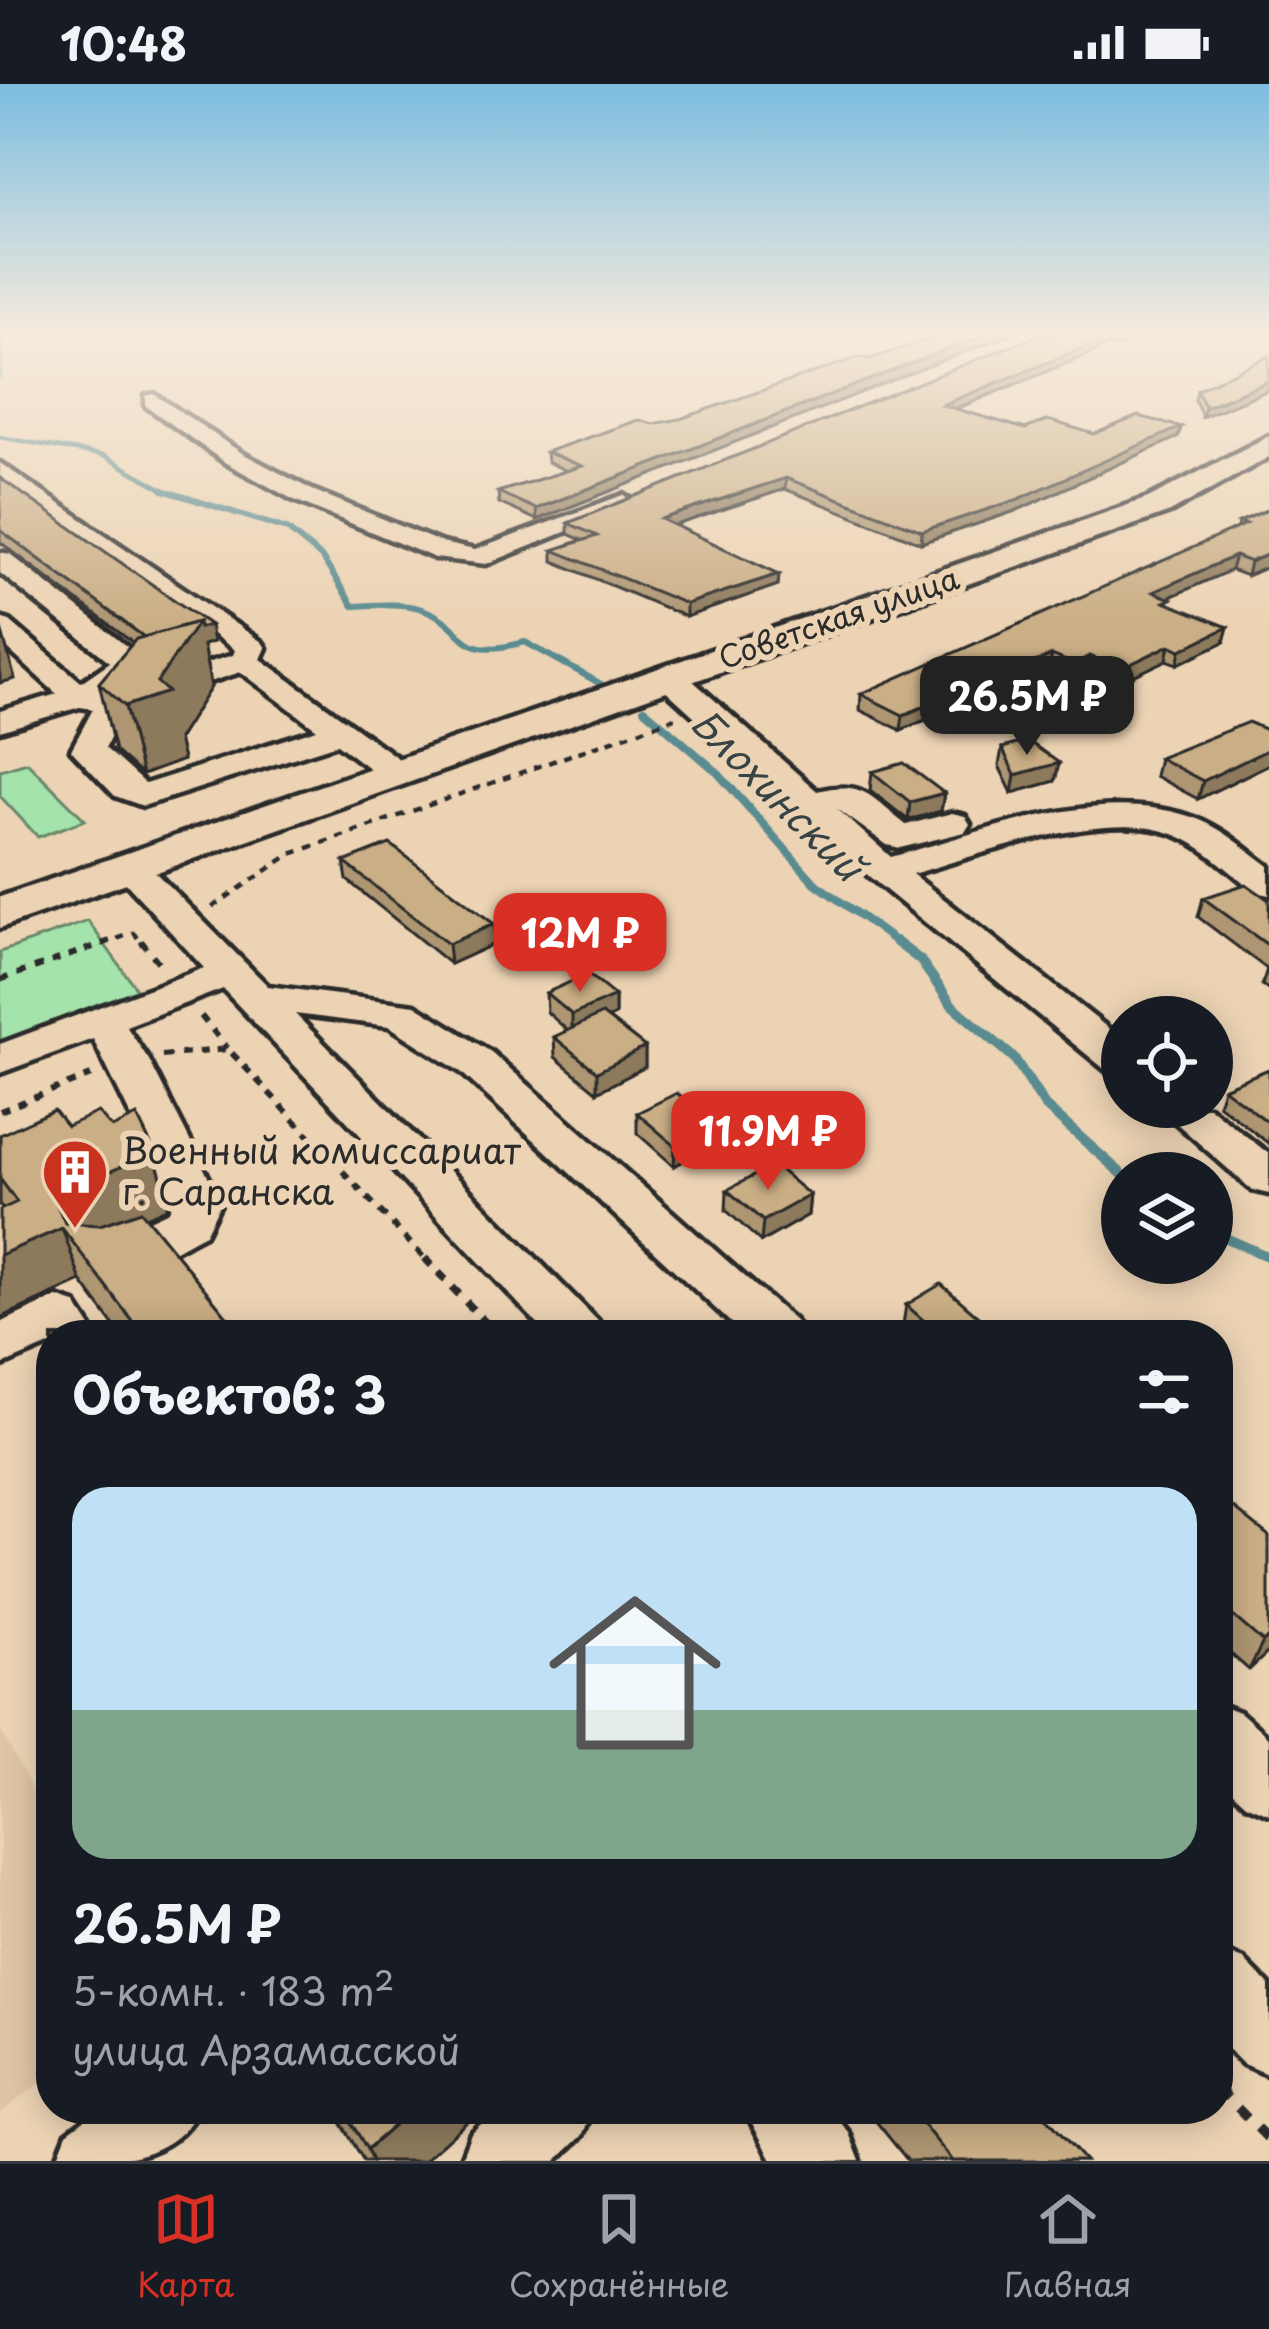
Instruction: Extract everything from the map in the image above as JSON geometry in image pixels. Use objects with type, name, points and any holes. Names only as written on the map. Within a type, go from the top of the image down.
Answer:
[{"type":"main road","name":"Советская улица","points":[[0,913],[398,774],[677,697],[1159,505],[1269,445]]},
{"type":"street","points":[[198,430],[268,476],[435,550],[477,558],[643,495]]},
{"type":"street","points":[[0,470],[251,648],[245,662]]},
{"type":"street","points":[[0,560],[129,663],[96,700],[88,750],[127,789],[143,796],[341,731]]},
{"type":"street","points":[[0,627],[96,700]]},
{"type":"street","points":[[0,721],[245,662]]},
{"type":"street","points":[[245,662],[398,774]]},
{"type":"street","points":[[677,697],[1101,1043]]},
{"type":"street","points":[[811,802],[846,795],[900,837],[952,823],[981,847]]},
{"type":"street","points":[[884,870],[1111,815],[1154,816],[1187,826],[1269,884]]},
{"type":"street","points":[[129,868],[565,1320]]},
{"type":"street","points":[[0,1060],[181,991],[241,985],[400,1014],[476,1062],[760,1320]]},
{"type":"street","points":[[101,1020],[128,1060],[197,1202],[188,1222],[105,1261]]},
{"type":"street","points":[[1206,1128],[1269,1178]]},
{"type":"street","points":[[0,1346],[36,1328]]},
{"type":"street","points":[[1233,1749],[1269,1781]]},
{"type":"street","points":[[1233,2001],[1269,2038]]},
{"type":"street","points":[[95,2161],[142,2124]]},
{"type":"street","points":[[499,2161],[539,2124]]},
{"type":"street","points":[[793,2124],[821,2161]]},
{"type":"path","points":[[178,919],[216,905],[291,854],[624,734],[677,697]]},
{"type":"path","points":[[0,980],[134,932],[228,1049],[483,1320]]},
{"type":"path","points":[[0,1111],[128,1060],[228,1049]]},
{"type":"path","points":[[1233,2103],[1269,2140]]},
{"type":"shaded area","points":[[0,1729],[36,1797],[36,2086],[0,2113]]},
{"type":"green space","points":[[27,762],[85,820],[38,837],[0,796],[0,770]]},
{"type":"green space","points":[[88,921],[137,990],[0,1043],[0,952]]},
{"type":"building","points":[[610,430],[740,430],[536,509],[498,492],[582,466],[546,452]]},
{"type":"building","points":[[801,430],[1081,430],[1094,434],[1174,430],[1016,500],[922,531],[786,478],[661,519],[779,574],[686,604],[553,550],[597,536],[568,523]]},
{"type":"building","points":[[0,478],[210,625],[199,628],[198,622],[144,637],[0,530]]},
{"type":"building","points":[[1269,509],[1269,554],[1250,562],[1235,556],[1153,592],[1171,599],[1164,602],[1228,627],[1181,650],[1170,645],[1120,669],[1090,656],[1073,664],[1052,655],[903,715],[861,694],[1246,524],[1239,522]]},
{"type":"building","points":[[198,622],[157,682],[168,692],[125,706],[99,683],[136,639]]},
{"type":"building","points":[[1248,722],[1269,731],[1269,749],[1203,781],[1159,758]]},
{"type":"building","points":[[1028,741],[1059,763],[1015,775],[1002,748]]},
{"type":"building","points":[[904,763],[944,793],[910,802],[872,772]]},
{"type":"building","points":[[390,844],[494,924],[448,944],[344,862]]},
{"type":"building","points":[[1246,884],[1269,900],[1269,946],[1203,898]]},
{"type":"building","points":[[588,974],[615,996],[572,1015],[546,993]]},
{"type":"building","points":[[602,1014],[645,1047],[597,1072],[554,1037]]},
{"type":"building","points":[[1269,1069],[1269,1123],[1233,1096],[1233,1084]]},
{"type":"building","points":[[677,1093],[715,1125],[675,1146],[637,1113]]},
{"type":"building","points":[[54,1110],[67,1126],[98,1112],[112,1128],[137,1116],[153,1149],[150,1154],[68,1190],[57,1205],[65,1223],[100,1225],[141,1211],[230,1320],[132,1320],[62,1228],[0,1255],[0,1210],[17,1202],[0,1179],[0,1135]]},
{"type":"building","points":[[774,1165],[810,1195],[763,1221],[727,1190]]},
{"type":"building","points":[[941,1284],[983,1320],[923,1320],[906,1305]]},
{"type":"building","points":[[1233,1507],[1269,1536],[1269,1636],[1263,1642],[1233,1616]]},
{"type":"building","points":[[352,2124],[396,2124],[367,2149]]},
{"type":"building","points":[[922,2124],[1052,2124],[1085,2161],[953,2161]]},
{"type":"waterway","name":"Блохинский","points":[[0,437],[104,456],[167,491]]},
{"type":"waterway","name":"Блохинский","points":[[167,491],[287,529],[322,558],[353,606],[422,609],[473,645],[485,648],[525,642],[601,684]]},
{"type":"waterway","name":"Блохинский","points":[[644,709],[716,771],[815,883],[898,943]]},
{"type":"waterway","name":"Блохинский","points":[[898,943],[920,960],[952,1005],[1014,1058],[1045,1106],[1101,1155]]},
{"type":"waterway","name":"Блохинский","points":[[1233,1241],[1269,1257]]},
{"type":"place","name":"Военный комиссариат г. Саранска","points":[[75,1231]]}]
